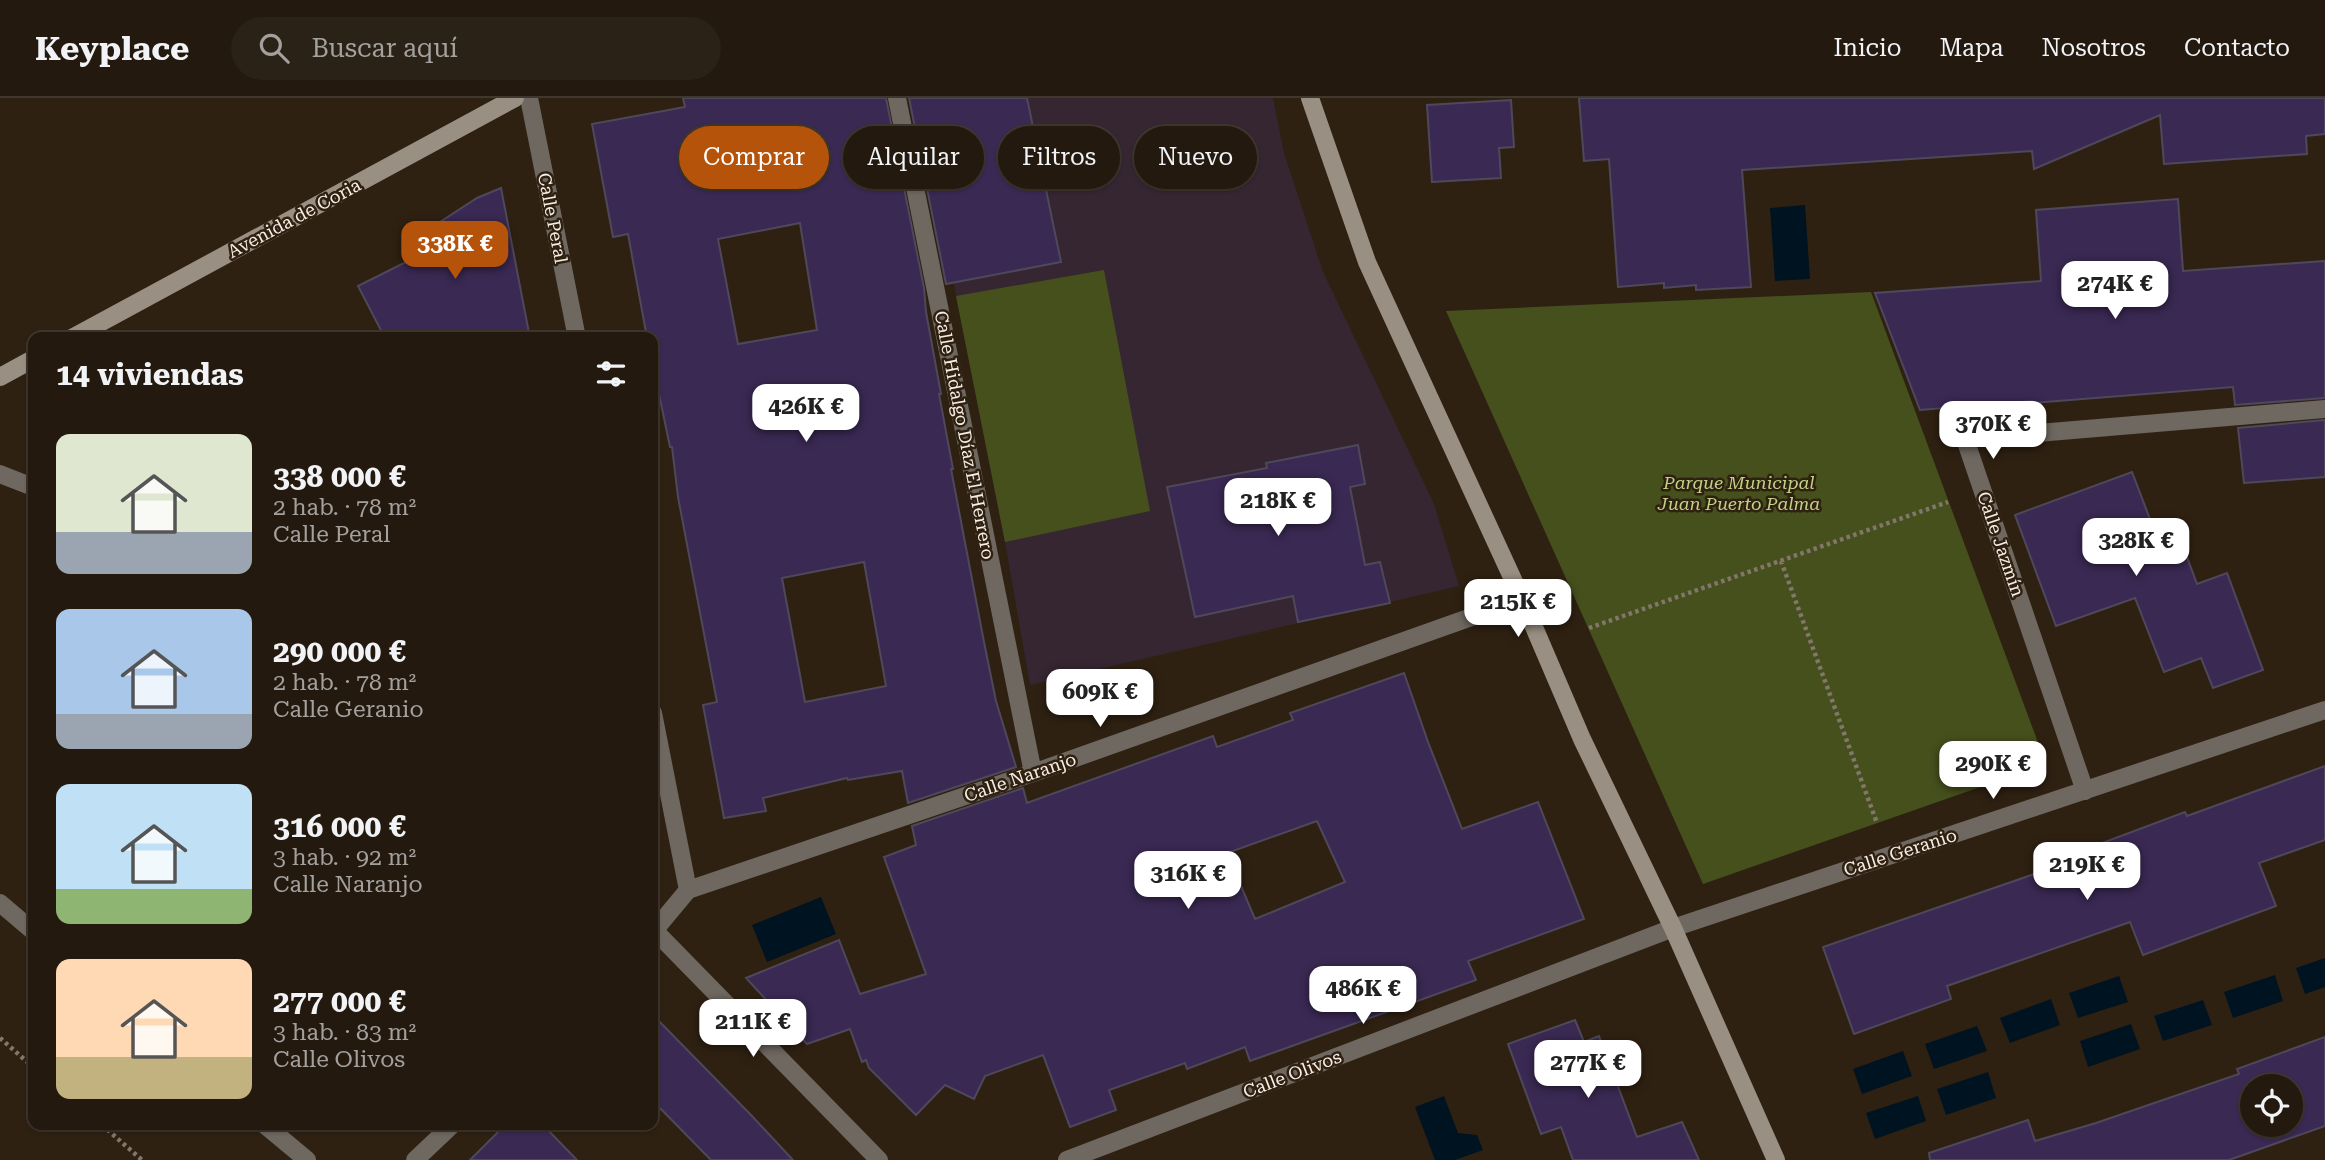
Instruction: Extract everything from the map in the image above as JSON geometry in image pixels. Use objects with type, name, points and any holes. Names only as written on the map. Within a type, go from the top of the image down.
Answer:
[{"type":"main road","name":"Avenida de Coria","points":[[83,332],[515,98]]},
{"type":"main road","points":[[1310,98],[1367,262],[1522,599],[1582,739],[1673,928],[1776,1160]]},
{"type":"main road","points":[[0,377],[28,362]]},
{"type":"street","name":"Calle Peral","points":[[529,98],[576,332]]},
{"type":"street","name":"Calle Hidalgo Díaz El Herrero","points":[[897,98],[1033,772]]},
{"type":"street","name":"Calle Jazmín","points":[[2085,791],[1965,439],[2325,409]]},
{"type":"street","points":[[0,474],[28,485]]},
{"type":"street","name":"Calle Naranjo","points":[[688,890],[1033,772],[1522,599]]},
{"type":"street","name":"Calle Geranio","points":[[1673,928],[2325,710]]},
{"type":"street","points":[[658,738],[688,890],[658,925]]},
{"type":"street","points":[[0,903],[28,927]]},
{"type":"street","name":"Calle Olivos","points":[[1067,1160],[1673,928]]},
{"type":"street","points":[[658,936],[879,1160]]},
{"type":"street","points":[[271,1130],[307,1160]]},
{"type":"street","points":[[415,1160],[447,1130]]},
{"type":"path","points":[[1589,628],[1948,502]]},
{"type":"path","points":[[1781,561],[1877,823]]},
{"type":"path","points":[[0,1038],[28,1063]]},
{"type":"path","points":[[108,1130],[142,1160]]},
{"type":"shaded area","points":[[917,98],[1273,98],[1284,153],[1323,272],[1434,504],[1459,586],[1030,685],[1005,542],[935,189],[984,189],[984,126],[923,126]]},
{"type":"green space","points":[[1104,270],[1150,511],[1005,542],[956,296]]},
{"type":"green space","name":"Parque Municipal Juan Puerto Palma","points":[[1871,292],[2046,764],[1703,884],[1446,311]]},
{"type":"water","points":[[1805,205],[1810,279],[1775,281],[1770,208]]},
{"type":"water","points":[[821,897],[836,934],[767,962],[752,925]]},
{"type":"water","points":[[2325,958],[2325,987],[2305,994],[2296,968]]},
{"type":"water","points":[[2275,975],[2283,1001],[2233,1018],[2224,992]]},
{"type":"water","points":[[2119,976],[2128,1002],[2078,1018],[2069,993]]},
{"type":"water","points":[[2051,999],[2060,1025],[2010,1043],[2000,1018]]},
{"type":"water","points":[[2203,1000],[2212,1025],[2163,1041],[2154,1016]]},
{"type":"water","points":[[2131,1024],[2140,1049],[2088,1067],[2080,1041]]},
{"type":"water","points":[[1977,1026],[1987,1051],[1934,1069],[1925,1044]]},
{"type":"water","points":[[1903,1051],[1912,1076],[1862,1094],[1853,1069]]},
{"type":"water","points":[[1988,1072],[1996,1098],[1946,1115],[1937,1089]]},
{"type":"water","points":[[1444,1096],[1458,1133],[1477,1135],[1483,1150],[1455,1160],[1435,1160],[1415,1107]]},
{"type":"water","points":[[1918,1096],[1926,1121],[1875,1139],[1866,1113]]},
{"type":"building","points":[[683,98],[886,98],[892,126],[843,126],[843,189],[904,189],[924,288],[951,469],[984,642],[996,701],[1016,767],[908,803],[902,771],[848,780],[847,778],[763,798],[766,811],[724,818],[703,705],[717,702],[678,497],[672,447],[658,389],[658,332],[646,332],[628,234],[613,237],[592,124],[685,107]],"holes":[[[800,223],[817,330],[738,344],[718,239]],[[864,562],[886,686],[805,702],[782,578]]]},
{"type":"building","points":[[909,98],[1027,98],[1033,126],[998,126],[998,189],[1046,189],[1061,262],[946,284],[927,189],[984,189],[984,126],[915,126]]},
{"type":"building","points":[[1579,98],[2325,98],[2325,134],[2306,136],[2307,154],[2164,164],[2160,115],[2034,169],[2032,151],[1742,170],[1751,287],[1696,290],[1696,285],[1664,288],[1664,283],[1618,287],[1609,159],[1584,161]]},
{"type":"building","points":[[1511,100],[1514,147],[1499,148],[1501,178],[1432,182],[1427,105]]},
{"type":"building","points":[[501,188],[529,332],[382,332],[358,286],[432,249],[423,233],[477,198]]},
{"type":"building","points":[[2178,199],[2183,271],[2325,261],[2325,398],[2235,405],[2233,387],[1920,410],[1875,293],[2041,281],[2036,210]]},
{"type":"building","points":[[2325,420],[2325,477],[2244,483],[2238,428]]},
{"type":"building","points":[[1358,445],[1365,484],[1350,487],[1365,565],[1380,562],[1390,603],[1298,622],[1293,596],[1195,617],[1167,487],[1267,468],[1266,463]]},
{"type":"building","points":[[2132,472],[2161,548],[2181,541],[2197,584],[2227,573],[2263,670],[2213,688],[2201,658],[2164,672],[2135,598],[2056,626],[2015,515]]},
{"type":"building","points":[[1404,673],[1462,829],[1538,802],[1584,919],[1468,961],[1476,980],[1250,1061],[1245,1047],[1187,1069],[1185,1063],[1109,1090],[1116,1110],[1070,1127],[1043,1055],[985,1076],[974,1099],[945,1085],[916,1115],[869,1068],[866,1060],[862,1062],[850,1029],[807,1044],[746,978],[839,940],[860,994],[926,974],[884,857],[916,845],[912,826],[1023,788],[1027,803],[1213,736],[1217,747],[1293,720],[1290,713]],"holes":[[[1317,821],[1345,882],[1255,919],[1227,853]]]},
{"type":"building","points":[[2325,766],[2325,840],[2259,863],[2276,906],[2143,955],[2130,922],[1947,986],[1951,999],[1854,1034],[1823,947],[2104,850],[2102,843],[2185,812],[2187,816]]},
{"type":"building","points":[[658,1020],[793,1160],[711,1160],[658,1106]]},
{"type":"building","points":[[1575,1020],[1584,1042],[1599,1036],[1637,1137],[1682,1122],[1699,1160],[1573,1160],[1561,1127],[1541,1134],[1508,1044]]},
{"type":"building","points":[[2325,1037],[2325,1126],[2303,1134],[2303,1074],[2240,1074],[2240,1137],[2294,1137],[2229,1160],[1930,1160],[1929,1153],[2028,1120],[2035,1141],[2239,1074],[2237,1069]]},
{"type":"building","points":[[500,1130],[548,1130],[577,1160],[470,1160]]}]
